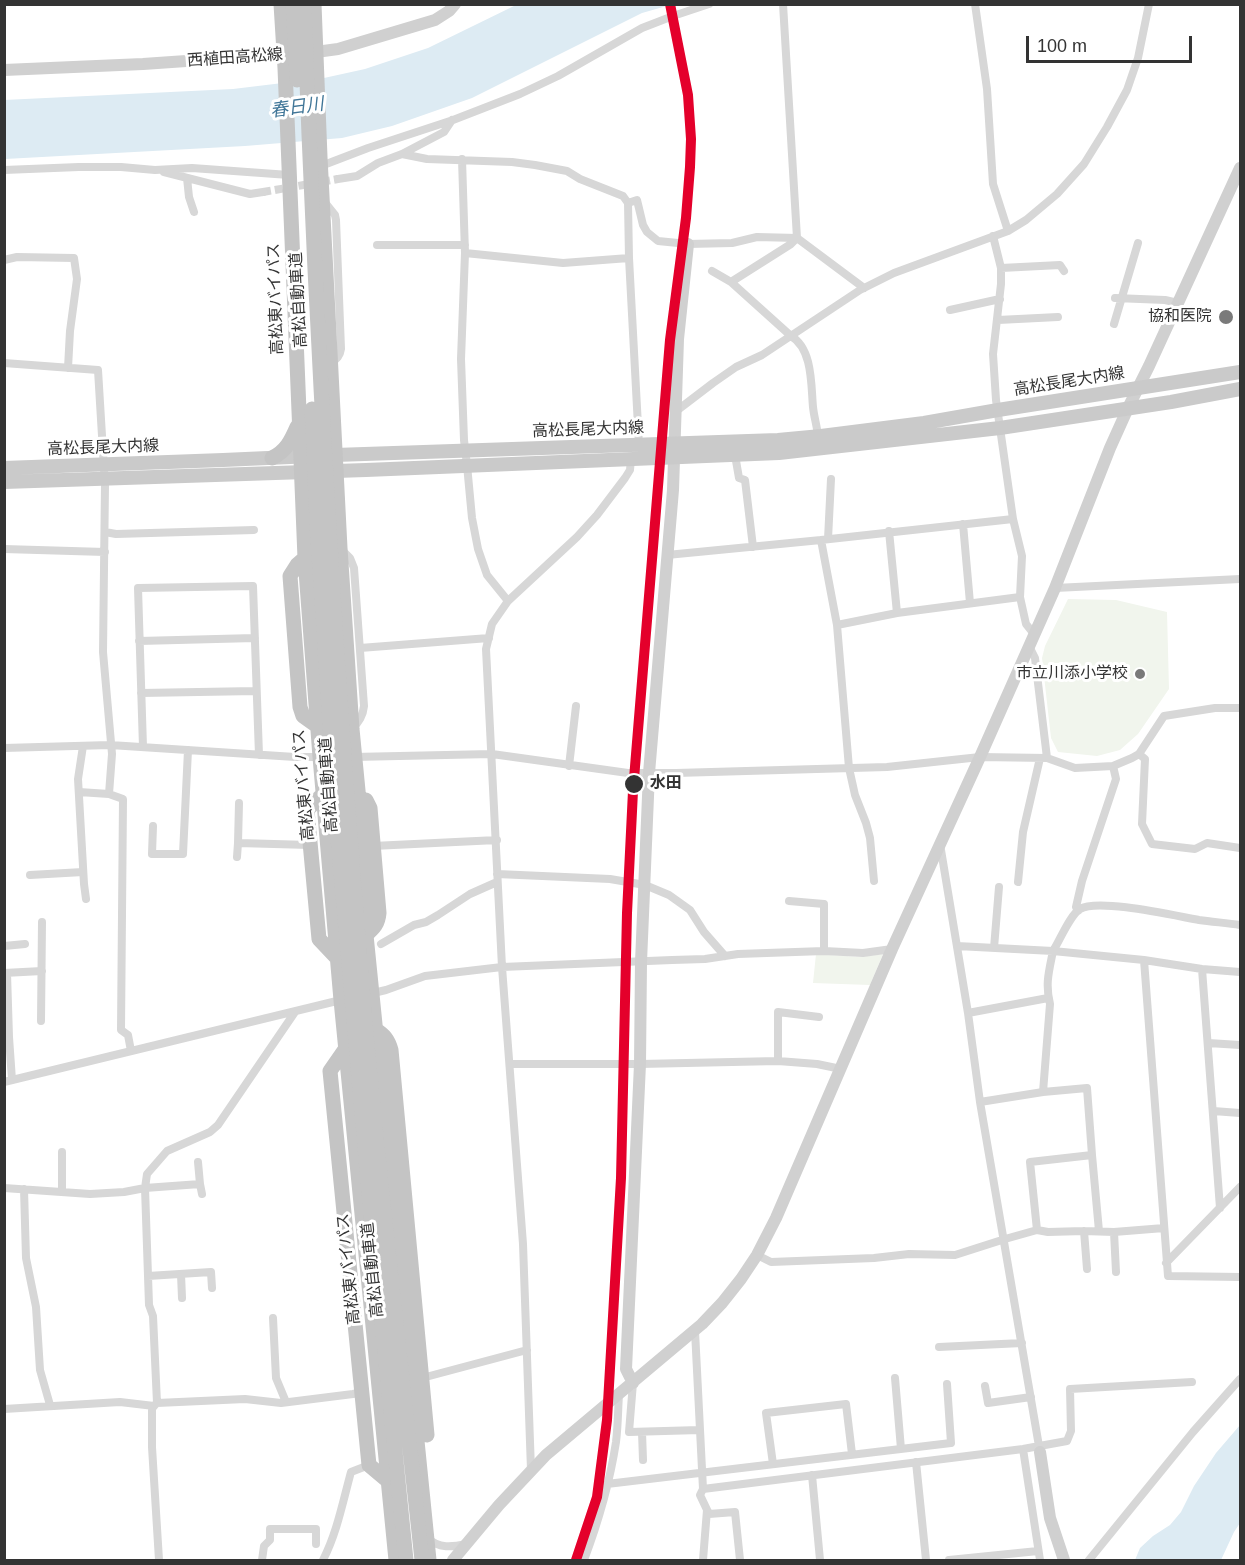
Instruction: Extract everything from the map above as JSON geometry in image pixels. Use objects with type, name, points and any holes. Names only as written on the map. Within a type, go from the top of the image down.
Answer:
[{"type":"highway","name":"高松東バイパス","points":[[281,4],[304,558],[337,958],[396,1560]]},
{"type":"highway","name":"高松自動車道","points":[[293,4],[318,535],[335,804],[370,1204],[406,1560]]},
{"type":"highway","name":"高松自動車道","points":[[304,4],[311,205],[328,521],[348,803],[366,1025],[422,1560]]},
{"type":"highway","points":[[314,4],[340,548],[358,788],[366,935],[429,1560]]},
{"type":"highway","points":[[272,458],[286,449],[299,422]]},
{"type":"highway","points":[[358,788],[370,808],[380,914],[375,928],[366,935]]},
{"type":"highway","points":[[323,794],[307,810],[319,939],[337,958]]},
{"type":"highway","points":[[375,1029],[389,1041],[391,1050],[429,1457],[421,1473]]},
{"type":"highway","points":[[346,1048],[330,1071],[349,1269],[369,1465],[388,1481]]},
{"type":"highway","points":[[349,1269],[367,1267]]},
{"type":"main road","name":"高松長尾大内線","points":[[4,468],[104,471],[301,464],[335,454],[778,440],[924,423],[1240,372]]},
{"type":"main road","name":"高松長尾大内線","points":[[4,482],[104,471],[272,458],[336,471],[675,459],[825,449],[1000,428],[1240,389]]},
{"type":"street","name":"西植田高松線","points":[[4,70],[143,64],[284,62],[316,59],[338,49],[435,20],[455,4]]},
{"type":"street","points":[[320,161],[453,120],[520,94],[558,76],[642,28],[709,4]]},
{"type":"street","points":[[783,4],[797,238]]},
{"type":"street","points":[[975,4],[987,89],[993,184],[1008,231]]},
{"type":"street","points":[[675,412],[729,372],[762,355],[864,288],[918,263],[1008,231],[1026,220],[1057,194],[1084,164],[1127,90],[1138,58],[1149,4]]},
{"type":"street","points":[[338,179],[357,176],[378,163],[402,154],[444,132],[453,120]]},
{"type":"street","points":[[402,154],[427,159],[462,159],[535,165],[567,171],[580,179],[623,196],[628,203],[639,445]]},
{"type":"street","points":[[462,159],[465,249],[461,359],[465,450],[472,518],[478,549],[487,575],[508,601]]},
{"type":"street","points":[[4,170],[79,167],[155,170],[289,168]]},
{"type":"street","points":[[155,170],[250,194],[263,192]]},
{"type":"street","points":[[453,1560],[546,1455],[695,1330],[722,1303],[757,1255],[776,1218],[892,950],[1054,588],[1110,448],[1239,175]]},
{"type":"street","points":[[187,178],[189,197],[194,212]]},
{"type":"street","points":[[628,203],[637,200],[643,225],[652,238],[658,241],[688,244],[732,243],[757,237],[797,238],[864,288]]},
{"type":"street","points":[[993,236],[1001,268],[1000,299],[993,354],[998,410],[1013,519],[1022,556],[1020,597],[1035,658],[1043,758],[1023,832],[1018,882]]},
{"type":"street","points":[[730,282],[797,238]]},
{"type":"street","points":[[1114,324],[1119,297],[1138,243]]},
{"type":"street","points":[[688,244],[678,339],[675,459],[649,773],[641,962],[640,1064],[626,1369],[633,1383],[628,1432],[700,1430]]},
{"type":"street","points":[[377,245],[465,249],[564,262],[629,258]]},
{"type":"street","points":[[4,260],[17,257],[74,258],[77,279],[69,331],[68,368]]},
{"type":"street","points":[[1001,268],[1059,265],[1064,271]]},
{"type":"street","points":[[712,271],[730,282],[798,340],[810,370],[813,411],[818,436]]},
{"type":"street","points":[[1119,297],[1178,303]]},
{"type":"street","points":[[951,310],[1000,299]]},
{"type":"street","points":[[998,320],[1058,317]]},
{"type":"street","points":[[4,363],[98,370],[104,471],[103,652],[112,754],[109,794]]},
{"type":"street","points":[[735,455],[738,478],[745,480],[753,547]]},
{"type":"street","points":[[531,1470],[523,1233],[502,968],[486,649],[492,624],[508,601],[577,537],[597,515],[630,470],[631,459]]},
{"type":"street","points":[[831,478],[824,539],[837,625],[849,768],[855,795],[870,838],[874,881]]},
{"type":"street","points":[[667,555],[1013,519]]},
{"type":"street","points":[[963,524],[970,603]]},
{"type":"street","points":[[105,532],[116,534],[254,530]]},
{"type":"street","points":[[889,531],[897,613]]},
{"type":"street","points":[[340,548],[350,558],[354,568],[364,706],[364,714],[352,729]]},
{"type":"street","points":[[4,549],[105,552]]},
{"type":"street","points":[[1054,588],[1240,579]]},
{"type":"street","points":[[143,747],[138,588],[253,586],[259,755]]},
{"type":"street","points":[[837,625],[897,613],[1020,597]]},
{"type":"street","points":[[139,641],[255,638]]},
{"type":"street","points":[[360,648],[489,638]]},
{"type":"street","points":[[141,693],[256,691]]},
{"type":"street","points":[[569,766],[576,706]]},
{"type":"street","points":[[4,748],[111,745],[320,757],[492,754],[628,773],[887,767],[980,757],[1043,758],[1075,768],[1113,766],[1139,754],[1164,716],[1215,708],[1240,708]]},
{"type":"street","points":[[83,746],[78,779],[86,898]]},
{"type":"street","points":[[153,825],[152,854],[183,854],[188,750]]},
{"type":"street","points":[[1139,754],[1145,759],[1142,824],[1152,844],[1196,849],[1207,843],[1240,848]]},
{"type":"street","points":[[1078,911],[1076,907],[1082,881],[1116,779],[1113,766]]},
{"type":"street","points":[[79,792],[109,794],[123,799],[121,1030],[128,1035],[131,1051]]},
{"type":"street","points":[[237,857],[239,803]]},
{"type":"street","points":[[373,846],[496,840]]},
{"type":"street","points":[[238,843],[310,844]]},
{"type":"street","points":[[940,843],[980,1102],[1005,1239],[1050,1518],[1064,1560]]},
{"type":"street","points":[[30,875],[83,872]]},
{"type":"street","points":[[381,944],[432,918],[497,878],[610,879],[645,885],[669,896],[690,910],[725,956]]},
{"type":"street","points":[[994,948],[999,887]]},
{"type":"street","points":[[789,901],[824,904],[824,951]]},
{"type":"street","points":[[1043,1092],[1050,1004],[1047,981],[1053,951],[1075,913],[1082,907],[1111,906],[1240,925]]},
{"type":"street","points":[[41,1021],[42,921]]},
{"type":"street","points":[[4,946],[25,944]]},
{"type":"street","points":[[957,946],[1053,951],[1240,972]]},
{"type":"street","points":[[42,971],[6,973],[8,1081],[372,994],[425,976],[502,968],[824,951],[863,953],[892,950]]},
{"type":"street","points":[[1144,960],[1168,1276],[1240,1277]]},
{"type":"street","points":[[1202,969],[1220,1208]]},
{"type":"street","points":[[968,1013],[1048,998]]},
{"type":"street","points":[[159,1560],[152,1447],[152,1408],[155,1405],[153,1316],[149,1305],[148,1276],[145,1188],[147,1173],[167,1151],[210,1132],[218,1125],[295,1012]]},
{"type":"street","points":[[778,1061],[778,1012],[819,1017]]},
{"type":"street","points":[[1208,1043],[1240,1045]]},
{"type":"street","points":[[511,1064],[778,1061],[817,1064],[842,1069]]},
{"type":"street","points":[[980,1102],[1086,1088],[1099,1231]]},
{"type":"street","points":[[1213,1111],[1240,1113]]},
{"type":"street","points":[[62,1152],[62,1192]]},
{"type":"street","points":[[1037,1230],[1030,1162],[1092,1155]]},
{"type":"street","points":[[198,1162],[202,1194]]},
{"type":"street","points":[[4,1188],[90,1194],[200,1184]]},
{"type":"street","points":[[1166,1263],[1240,1187]]},
{"type":"street","points":[[24,1189],[26,1258],[36,1307],[40,1370],[50,1405]]},
{"type":"street","points":[[757,1255],[771,1262],[874,1258],[909,1254],[955,1254],[1037,1230],[1114,1232],[1164,1228]]},
{"type":"street","points":[[1084,1231],[1087,1269]]},
{"type":"street","points":[[1114,1232],[1116,1272]]},
{"type":"street","points":[[148,1276],[211,1272],[212,1288]]},
{"type":"street","points":[[181,1274],[182,1298]]},
{"type":"street","points":[[273,1318],[276,1378],[286,1402]]},
{"type":"street","points":[[695,1330],[703,1489],[700,1495],[709,1514],[735,1512],[740,1560]]},
{"type":"street","points":[[939,1347],[1022,1343]]},
{"type":"street","points":[[422,1378],[527,1350]]},
{"type":"street","points":[[895,1378],[901,1449]]},
{"type":"street","points":[[1089,1560],[1193,1432],[1240,1379]]},
{"type":"street","points":[[703,1489],[1023,1449],[1039,1450],[1067,1441],[1071,1431],[1070,1389],[1192,1382]]},
{"type":"street","points":[[607,1484],[951,1443],[947,1384]]},
{"type":"street","points":[[985,1386],[988,1403],[1031,1397]]},
{"type":"street","points":[[4,1409],[120,1402],[155,1405],[245,1399],[280,1403],[362,1392]]},
{"type":"street","points":[[584,1560],[607,1484],[616,1442],[619,1395]]},
{"type":"street","points":[[773,1464],[766,1413],[846,1404],[852,1454]]},
{"type":"street","points":[[642,1432],[643,1460]]},
{"type":"street","points":[[1023,1449],[1040,1560]]},
{"type":"street","points":[[916,1462],[926,1560]]},
{"type":"street","points":[[323,1560],[339,1516],[351,1472],[369,1465]]},
{"type":"street","points":[[812,1475],[820,1560]]},
{"type":"street","points":[[703,1560],[707,1510]]},
{"type":"street","points":[[262,1560],[264,1546],[270,1540],[270,1529],[316,1529],[316,1544]]},
{"type":"street","points":[[427,1535],[430,1541],[444,1547],[467,1544]]},
{"type":"street","points":[[949,1560],[1038,1551]]},
{"type":"shaded area","name":"市立川添小学校","points":[[1068,599],[1116,600],[1167,612],[1169,689],[1138,734],[1120,750],[1097,756],[1058,752],[1051,738],[1042,658],[1045,646]]},
{"type":"shaded area","points":[[816,954],[860,957],[883,954],[870,985],[813,983]]},
{"type":"water","name":"春日川","points":[[516,5],[670,5],[642,13],[472,98],[392,126],[342,138],[245,146],[5,159],[4,100],[233,89],[324,78],[365,69],[428,48]]},
{"type":"water","points":[[1240,1425],[1240,1523],[1221,1560],[1135,1560],[1140,1548],[1170,1525],[1181,1512],[1194,1486],[1216,1453]]},
{"type":"tunnel","points":[[263,192],[338,179]]},
{"type":"transit line","points":[[576,1560],[597,1497],[607,1420],[621,1178],[627,913],[633,791],[670,340],[686,218],[690,167],[688,95],[670,4]]},
{"type":"place","name":"協和医院","points":[[1226,317]]},
{"type":"place","name":"市立川添小学校","points":[[1140,674]]},
{"type":"place","name":"水田","points":[[634,784]]}]
